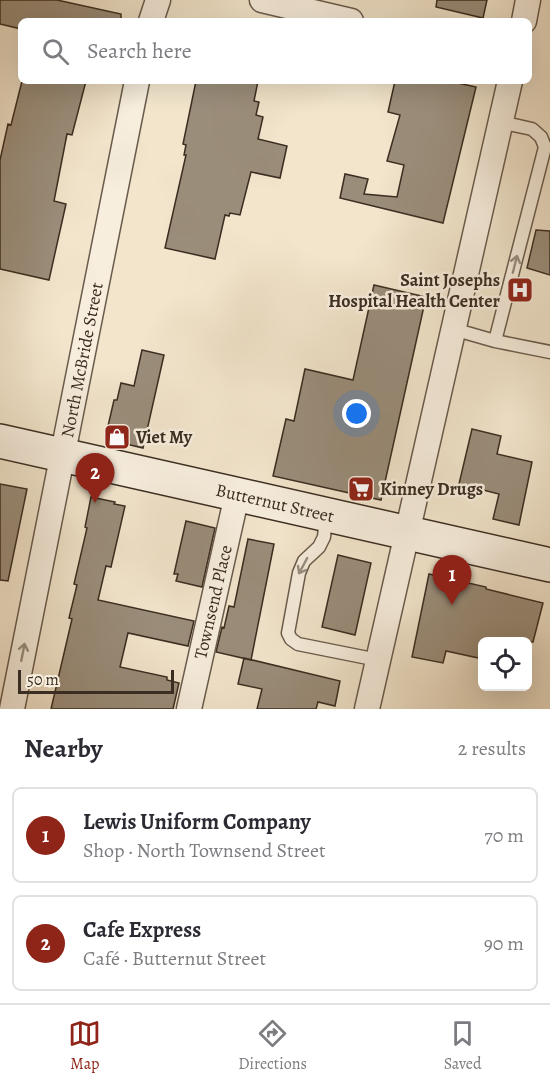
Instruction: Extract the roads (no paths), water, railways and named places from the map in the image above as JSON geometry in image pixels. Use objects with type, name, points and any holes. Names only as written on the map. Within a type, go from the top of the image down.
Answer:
[{"type":"street","points":[[152,18],[158,0]]},
{"type":"street","points":[[262,0],[338,18]]},
{"type":"street","points":[[525,18],[528,0]]},
{"type":"street","name":"North McBride Street","points":[[12,709],[136,84]]},
{"type":"street","points":[[367,709],[509,84]]},
{"type":"street","name":"Butternut Street","points":[[0,441],[550,565]]},
{"type":"street","name":"Townsend Place","points":[[189,709],[237,495]]},
{"type":"lane","points":[[495,341],[545,147],[541,137],[532,129],[500,122]]},
{"type":"lane","points":[[453,329],[495,341],[550,352]]},
{"type":"lane","points":[[326,515],[324,537],[319,547],[304,561],[299,573],[288,633],[291,639],[298,644],[378,660]]},
{"type":"place","name":"Saint Josephs Hospital Health Center","points":[[520,290]]},
{"type":"place","name":"Viet My","points":[[117,437]]},
{"type":"place","name":"Kinney Drugs","points":[[361,489]]},
{"type":"place","name":"Cafe Express","points":[[95,503]]},
{"type":"place","name":"Lewis Uniform Company","points":[[452,605]]}]
